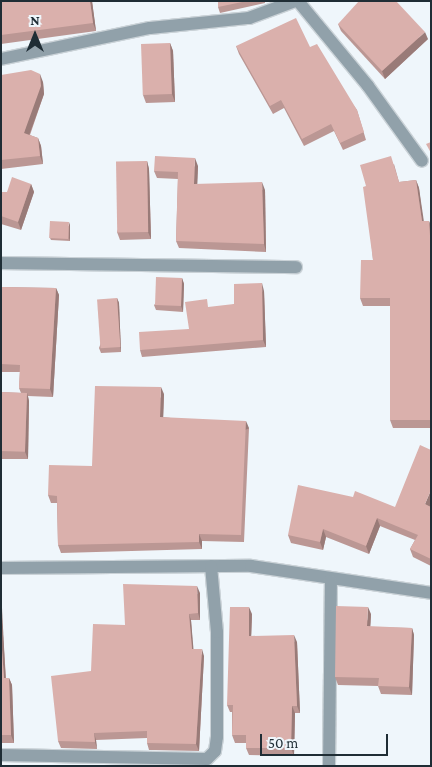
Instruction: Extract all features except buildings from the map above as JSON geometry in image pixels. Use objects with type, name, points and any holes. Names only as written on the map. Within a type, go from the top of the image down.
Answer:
[{"type":"street","points":[[1,60],[150,28],[249,18],[297,1],[368,86],[422,161]]},
{"type":"street","points":[[1,264],[296,266]]},
{"type":"street","points":[[211,566],[217,632],[214,766]]},
{"type":"street","points":[[1,568],[251,566],[331,581],[431,593]]},
{"type":"street","points":[[329,766],[331,581]]},
{"type":"street","points":[[1,755],[207,759],[215,751]]}]
